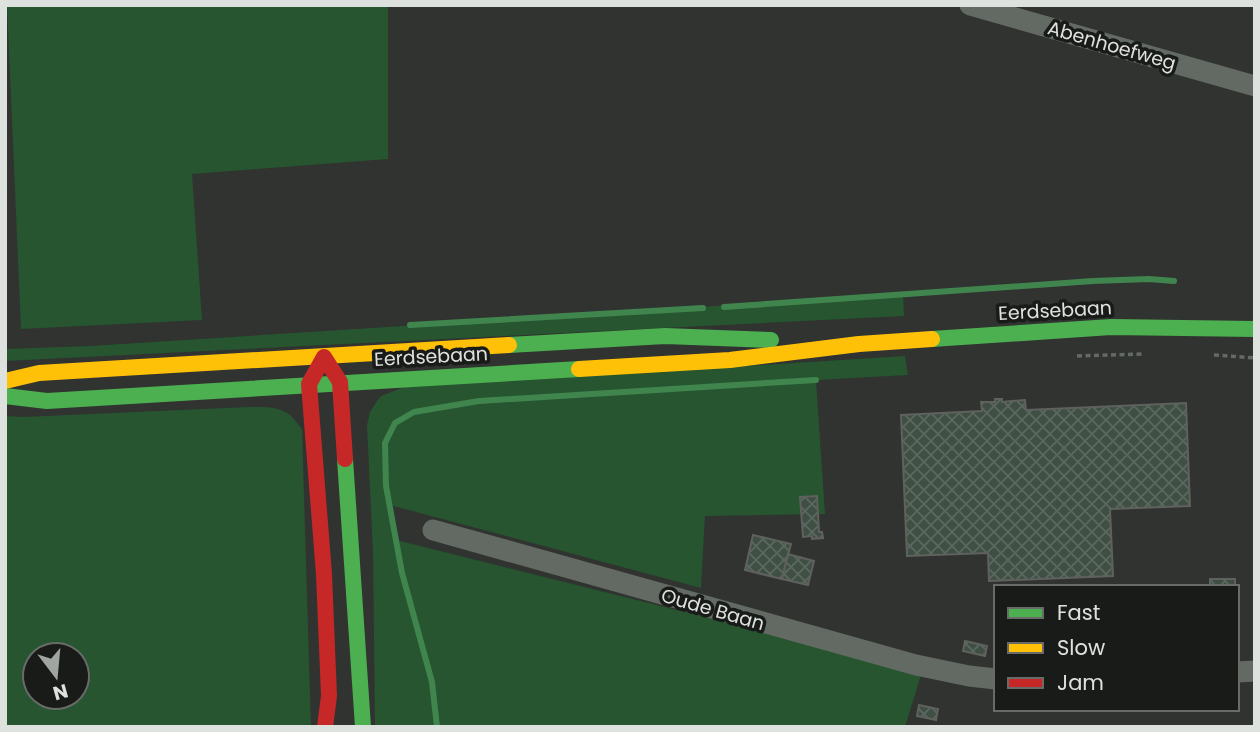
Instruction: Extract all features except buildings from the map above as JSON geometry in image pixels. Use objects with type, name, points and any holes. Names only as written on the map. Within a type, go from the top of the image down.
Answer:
[{"type":"main road","name":"Eerdsebaan","points":[[5,396],[47,401],[730,360],[859,344],[1111,327],[1255,329]]},
{"type":"main road","name":"Eerdsebaan","points":[[5,381],[39,373],[665,336],[859,344]]},
{"type":"main road","points":[[325,727],[329,696],[324,574],[309,384],[324,357],[340,382],[363,727]]},
{"type":"street","name":"Abenhoefweg","points":[[970,5],[1255,86]]},
{"type":"street","name":"Oude Baan","points":[[433,530],[916,665],[994,679]]},
{"type":"green space","points":[[7,5],[388,5],[388,159],[192,174],[202,320],[21,329]]},
{"type":"green space","points":[[903,294],[904,316],[5,361],[5,349],[90,346]]},
{"type":"green space","points":[[905,356],[908,375],[816,380],[825,514],[705,516],[701,588],[390,505],[396,540],[729,623],[921,675],[905,727],[375,727],[373,553],[367,425],[370,412],[381,396],[414,383]]},
{"type":"green space","points":[[249,407],[280,410],[297,422],[302,430],[311,727],[5,727],[5,416]]},
{"type":"waterway","points":[[724,307],[1093,281],[1174,281]]},
{"type":"waterway","points":[[410,325],[703,308]]},
{"type":"waterway","points":[[437,727],[432,682],[402,573],[386,486],[385,443],[395,423],[414,412],[479,401],[816,380]]},
{"type":"traffic: fast","points":[[932,339],[1111,327],[1255,329]]},
{"type":"traffic: fast","points":[[509,345],[665,336],[771,340]]},
{"type":"traffic: fast","points":[[5,396],[47,401],[579,369]]},
{"type":"traffic: fast","points":[[345,459],[363,727]]},
{"type":"traffic: slow","points":[[579,369],[730,360],[859,344],[932,339]]},
{"type":"traffic: slow","points":[[5,381],[39,373],[509,345]]},
{"type":"traffic: jam","points":[[325,727],[329,696],[324,574],[309,384],[324,357],[340,382],[345,459]]}]
